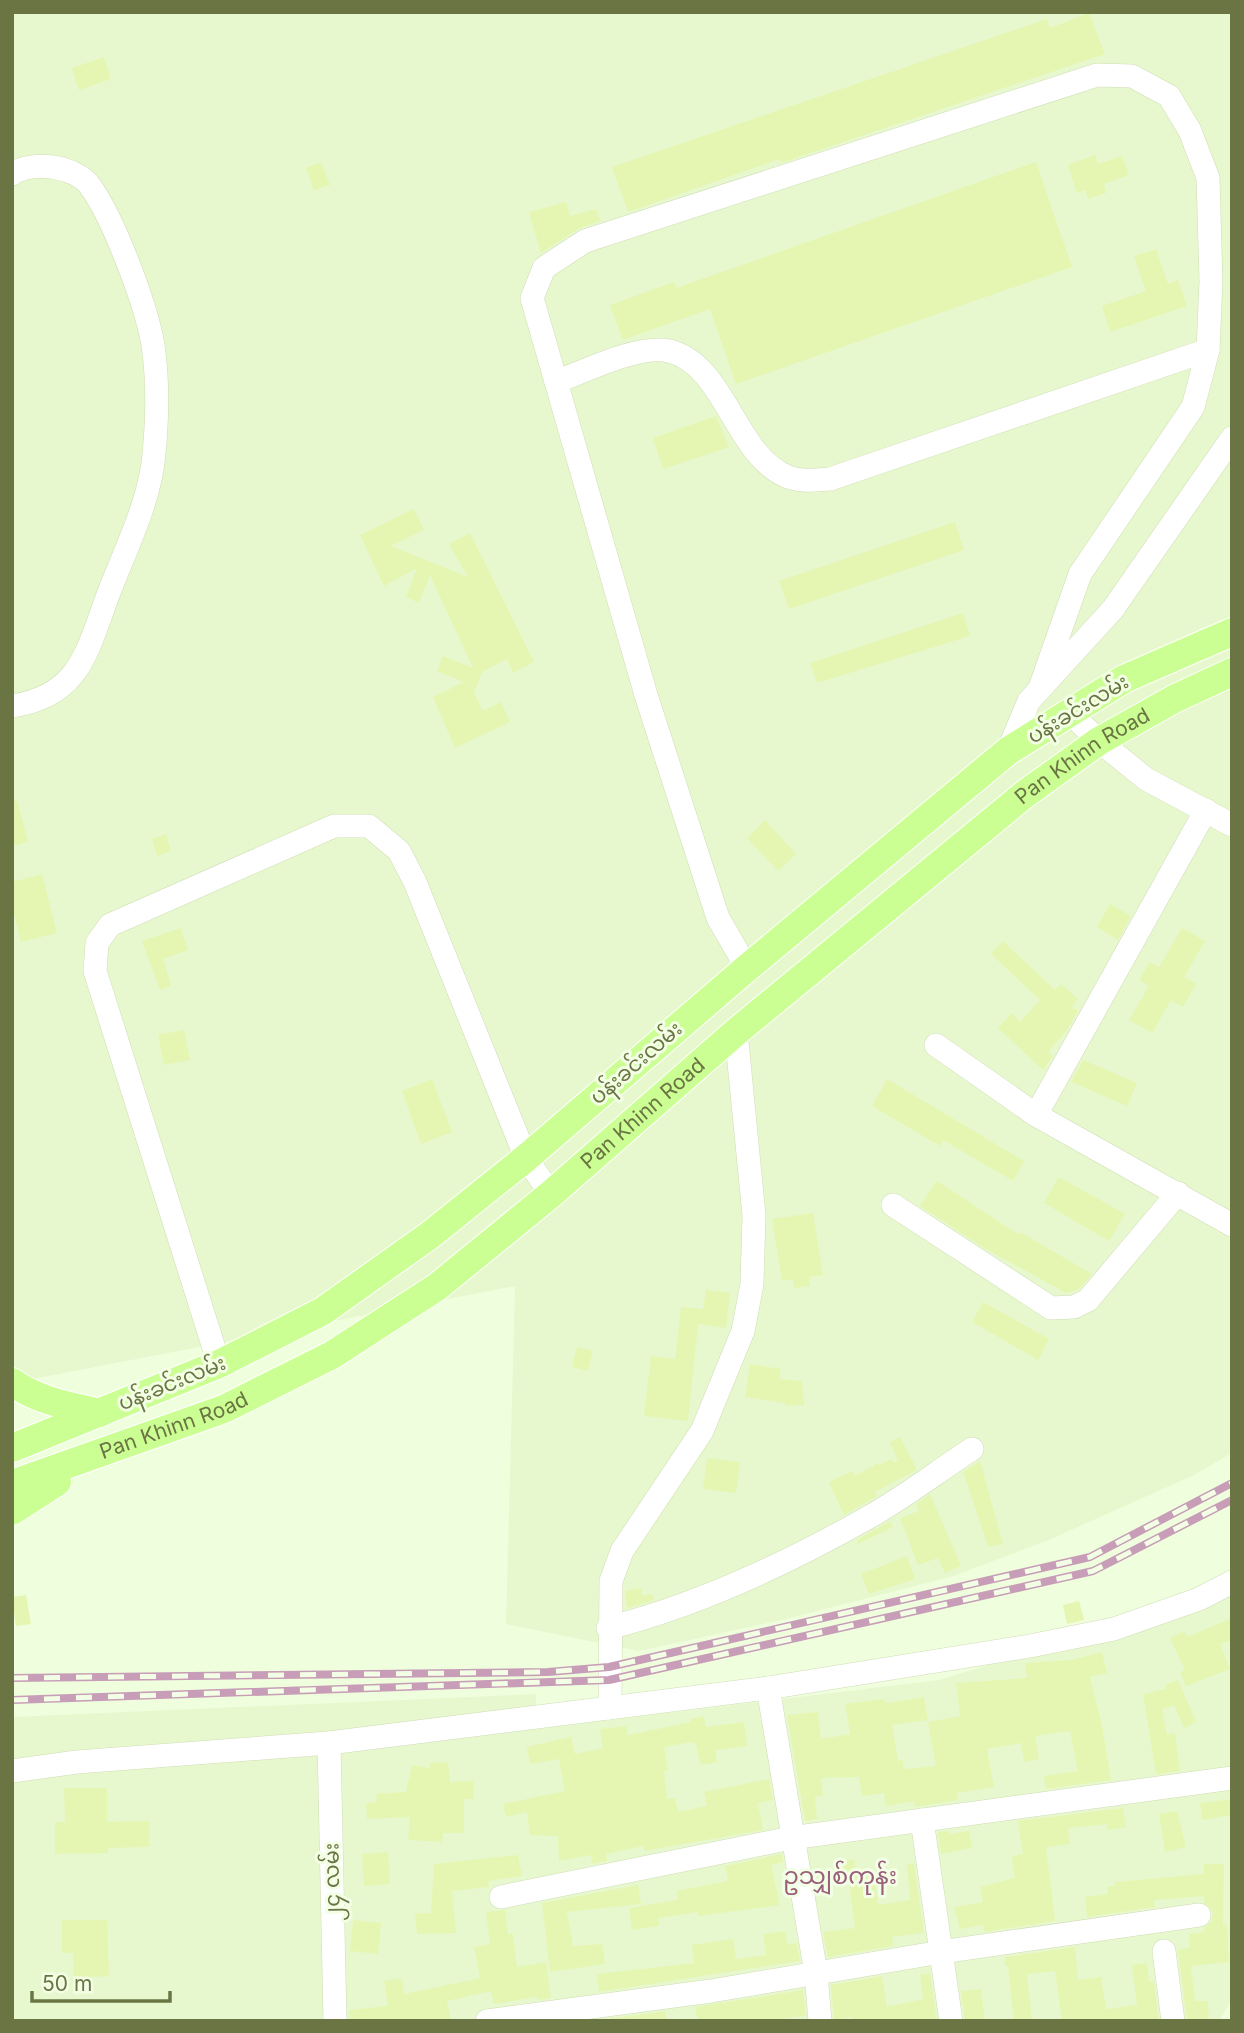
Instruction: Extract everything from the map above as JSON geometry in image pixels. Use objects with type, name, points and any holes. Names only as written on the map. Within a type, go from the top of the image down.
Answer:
[{"type":"main road","name":"ပန်းခင်းလမ်း","points":[[12,1448],[219,1364],[323,1311],[429,1235],[526,1158],[747,968],[1008,751],[1124,679],[1232,632]]},
{"type":"main road","name":"Pan Khinn Road","points":[[12,1484],[224,1409],[332,1355],[437,1287],[551,1194],[736,1032],[1025,794],[1099,741],[1174,699],[1232,672]]},
{"type":"main road","points":[[12,1382],[21,1389],[60,1404],[100,1413]]},
{"type":"main road","points":[[12,1511],[107,1449]]},
{"type":"street","points":[[747,968],[714,904],[646,695],[532,298],[544,268],[585,240],[1097,75],[1132,76],[1169,96],[1190,131],[1208,178],[1212,281],[1208,351],[1193,407],[1080,573],[1041,685]]},
{"type":"street","points":[[12,174],[28,168],[52,168],[74,172],[90,184],[128,261],[154,352],[154,455],[149,487],[82,664],[51,696],[12,706]]},
{"type":"street","points":[[556,382],[642,351],[668,350],[693,361],[767,463],[787,477],[807,481],[830,479],[1208,351]]},
{"type":"street","points":[[1008,751],[1029,701],[1113,609],[1232,438]]},
{"type":"street","points":[[1070,713],[1099,741],[1146,779],[1232,825]]},
{"type":"street","points":[[1036,1115],[1206,810]]},
{"type":"street","points":[[219,1364],[94,971],[97,943],[110,925],[334,826],[369,826],[399,851],[415,882],[526,1158],[551,1194]]},
{"type":"street","points":[[610,1708],[608,1628],[611,1581],[622,1551],[702,1431],[743,1331],[752,1284],[754,1215],[736,1032]]},
{"type":"street","points":[[936,1045],[1036,1115],[1232,1225]]},
{"type":"street","points":[[893,1205],[1051,1308],[1074,1307],[1088,1300],[1178,1194]]},
{"type":"street","points":[[608,1628],[641,1619],[755,1575],[870,1516],[972,1448]]},
{"type":"street","points":[[12,1771],[77,1762],[330,1743],[768,1688],[1030,1646],[1114,1629],[1199,1599],[1232,1582]]},
{"type":"street","points":[[768,1688],[791,1838],[816,1973],[820,2021]]},
{"type":"street","name":"၂၄ လမ်း","points":[[330,1743],[335,2021]]},
{"type":"street","points":[[501,1897],[791,1838],[1232,1778]]},
{"type":"street","points":[[922,1820],[951,2021]]},
{"type":"street","points":[[487,2021],[1199,1915]]},
{"type":"street","points":[[1164,1951],[1173,2021]]},
{"type":"shaded area","points":[[12,12],[1232,12],[1232,1453],[1194,1475],[1051,1539],[954,1576],[786,1619],[639,1651],[506,1624],[515,1286],[12,1383]]},
{"type":"shaded area","points":[[1232,1592],[1232,2000],[1221,2017],[1224,2021],[12,2021],[12,1717],[536,1694],[536,1729],[939,1680]]},
{"type":"building","points":[[1089,13],[1105,54],[781,163],[780,159],[628,212],[612,167],[1047,19],[1050,28]]},
{"type":"building","points":[[104,57],[111,79],[79,90],[72,68]]},
{"type":"building","points":[[1095,155],[1098,164],[1122,156],[1129,175],[1104,184],[1106,193],[1088,199],[1085,190],[1077,193],[1068,165]]},
{"type":"building","points":[[321,162],[330,185],[314,190],[306,168]]},
{"type":"building","points":[[1036,162],[1072,267],[736,384],[710,309],[623,340],[610,305],[674,282],[676,288]]},
{"type":"building","points":[[566,202],[570,216],[596,209],[600,221],[578,229],[541,253],[529,212]]},
{"type":"building","points":[[1156,249],[1168,284],[1178,280],[1187,306],[1110,332],[1102,306],[1146,291],[1134,256]]},
{"type":"building","points":[[716,416],[729,447],[663,469],[653,438]]},
{"type":"building","points":[[414,509],[424,530],[391,546],[468,577],[449,544],[470,533],[534,662],[513,673],[507,659],[482,672],[474,693],[483,711],[501,702],[510,722],[455,748],[433,697],[464,682],[437,671],[443,656],[473,668],[430,575],[419,603],[406,597],[417,568],[384,586],[360,535]]},
{"type":"building","points":[[955,522],[964,550],[789,609],[779,581]]},
{"type":"building","points":[[963,613],[970,636],[817,683],[810,663]]},
{"type":"building","points":[[17,800],[28,842],[12,846],[12,801]]},
{"type":"building","points":[[765,820],[796,854],[778,871],[747,838]]},
{"type":"building","points":[[166,834],[171,851],[157,856],[152,839]]},
{"type":"building","points":[[42,874],[57,933],[21,942],[12,906],[12,882]]},
{"type":"building","points":[[1110,904],[1131,916],[1118,940],[1097,927]]},
{"type":"building","points":[[181,928],[188,950],[163,959],[171,986],[160,990],[142,941]]},
{"type":"building","points":[[1182,928],[1205,941],[1184,977],[1196,984],[1183,1007],[1171,1000],[1152,1033],[1129,1020],[1149,986],[1139,980],[1150,962],[1159,967]]},
{"type":"building","points":[[1003,941],[1055,990],[1061,984],[1078,999],[1072,1006],[1078,1011],[1067,1030],[1048,1052],[1053,1056],[1043,1070],[998,1028],[1012,1013],[1020,1022],[1040,1000],[991,954]]},
{"type":"building","points":[[184,1030],[190,1060],[164,1065],[158,1035]]},
{"type":"building","points":[[1083,1060],[1137,1083],[1127,1106],[1071,1082]]},
{"type":"building","points":[[432,1079],[452,1132],[421,1144],[402,1091]]},
{"type":"building","points":[[887,1079],[1024,1161],[1013,1181],[943,1140],[940,1146],[872,1106]]},
{"type":"building","points":[[1059,1177],[1125,1214],[1109,1241],[1044,1203]]},
{"type":"building","points":[[937,1181],[1019,1235],[1020,1232],[1092,1274],[1079,1289],[1066,1293],[984,1248],[920,1206]]},
{"type":"building","points":[[813,1213],[823,1275],[809,1277],[810,1286],[794,1288],[793,1279],[782,1281],[772,1219]]},
{"type":"building","points":[[706,1290],[730,1293],[726,1328],[698,1324],[688,1421],[644,1416],[651,1356],[675,1359],[681,1307],[703,1309]]},
{"type":"building","points":[[983,1302],[1049,1339],[1038,1360],[972,1322]]},
{"type":"building","points":[[577,1347],[593,1351],[588,1371],[572,1367]]},
{"type":"building","points":[[750,1364],[781,1369],[779,1379],[802,1381],[804,1405],[785,1406],[785,1403],[745,1397]]},
{"type":"building","points":[[900,1437],[917,1470],[875,1492],[877,1496],[844,1515],[829,1482],[853,1471],[855,1476],[878,1463],[879,1465],[892,1459],[894,1463],[898,1461],[890,1442]]},
{"type":"building","points":[[707,1458],[740,1462],[736,1493],[703,1489]]},
{"type":"building","points":[[980,1461],[1003,1544],[988,1547],[963,1472]]},
{"type":"building","points":[[930,1494],[961,1566],[945,1573],[938,1558],[918,1565],[900,1518],[919,1511],[916,1504]]},
{"type":"building","points":[[890,1521],[893,1527],[858,1544],[857,1540]]},
{"type":"building","points":[[907,1556],[915,1579],[869,1594],[861,1574]]},
{"type":"building","points":[[641,1588],[642,1596],[652,1594],[654,1600],[627,1608],[625,1591]]},
{"type":"building","points":[[26,1595],[31,1624],[16,1626],[12,1597]]},
{"type":"building","points":[[1079,1601],[1084,1620],[1067,1624],[1063,1605]]},
{"type":"building","points":[[1232,1618],[1232,1640],[1220,1644],[1230,1669],[1186,1686],[1180,1673],[1185,1670],[1170,1638],[1185,1631],[1187,1637]]},
{"type":"building","points":[[1102,1652],[1107,1673],[1090,1677],[1111,1780],[1046,1789],[1044,1776],[1078,1771],[1070,1731],[1035,1736],[1039,1759],[1024,1762],[1021,1743],[987,1749],[994,1787],[957,1793],[958,1800],[915,1807],[914,1801],[886,1806],[884,1793],[862,1796],[859,1777],[821,1778],[823,1796],[815,1797],[817,1819],[805,1821],[787,1715],[818,1712],[821,1739],[850,1734],[845,1704],[882,1699],[887,1703],[924,1697],[928,1720],[892,1725],[898,1761],[903,1760],[904,1769],[936,1766],[928,1722],[960,1716],[956,1683],[1027,1678],[1025,1663],[1072,1660]]},
{"type":"building","points":[[1178,1680],[1196,1722],[1184,1728],[1174,1705],[1162,1710],[1167,1735],[1175,1733],[1180,1771],[1156,1774],[1143,1694],[1166,1689],[1165,1685]]},
{"type":"building","points":[[704,1716],[706,1727],[744,1722],[747,1746],[715,1750],[717,1762],[701,1765],[696,1744],[692,1742],[664,1747],[668,1771],[664,1771],[667,1799],[675,1798],[678,1812],[707,1806],[704,1792],[769,1779],[773,1800],[758,1803],[763,1830],[644,1851],[643,1846],[606,1854],[607,1861],[592,1864],[591,1855],[559,1861],[558,1836],[530,1835],[527,1812],[506,1817],[503,1804],[565,1791],[559,1759],[530,1764],[527,1747],[571,1737],[575,1754],[603,1748],[600,1729],[626,1726],[628,1735],[691,1722],[690,1719]]},
{"type":"building","points":[[448,1762],[450,1782],[473,1781],[474,1799],[464,1799],[464,1833],[443,1833],[442,1842],[408,1840],[410,1817],[367,1819],[366,1803],[377,1802],[376,1794],[406,1792],[412,1765],[430,1768],[430,1763]]},
{"type":"building","points":[[64,1788],[107,1788],[107,1822],[149,1821],[149,1847],[108,1848],[108,1853],[55,1854],[55,1822],[65,1822]]},
{"type":"building","points":[[1232,1799],[1232,1815],[1202,1820],[1200,1803]]},
{"type":"building","points":[[1123,1808],[1126,1827],[1107,1830],[1107,1824],[1068,1828],[1070,1844],[1046,1847],[1055,1921],[984,1932],[983,1925],[960,1929],[954,1907],[983,1902],[980,1887],[1015,1878],[1012,1856],[1023,1854],[1018,1821]]},
{"type":"building","points":[[1177,1811],[1186,1847],[1165,1852],[1159,1814]]},
{"type":"building","points":[[949,1831],[950,1834],[969,1831],[972,1848],[941,1854],[938,1832]]},
{"type":"building","points":[[388,1852],[390,1884],[364,1886],[362,1854]]},
{"type":"building","points":[[782,1854],[783,1862],[771,1865],[780,1905],[698,1916],[698,1912],[658,1918],[659,1926],[632,1930],[629,1908],[678,1900],[677,1891],[728,1881],[725,1866]]},
{"type":"building","points":[[518,1855],[522,1876],[488,1881],[489,1887],[452,1891],[456,1933],[417,1934],[415,1914],[431,1913],[434,1864]]},
{"type":"building","points":[[854,1859],[857,1878],[874,1876],[878,1905],[910,1900],[907,1864],[914,1863],[924,1933],[892,1937],[893,1946],[828,1957],[823,1932],[855,1928],[849,1883],[838,1884],[835,1862]]},
{"type":"building","points":[[1204,1864],[1224,1864],[1223,1925],[1227,1925],[1229,1962],[1191,1966],[1195,2001],[1208,2001],[1209,2021],[1187,2021],[1178,1950],[1190,1948],[1189,1934],[1204,1932],[1204,1928],[1212,1921],[1213,1912],[1204,1902],[1204,1896],[1154,1900],[1155,1907],[1087,1917],[1085,1897],[1108,1894],[1107,1887],[1115,1886],[1115,1882],[1204,1874]]},
{"type":"building","points":[[638,1885],[641,1904],[567,1912],[573,1946],[602,1944],[605,1964],[550,1972],[542,1903]]},
{"type":"building","points":[[505,1910],[508,1934],[513,1934],[517,1967],[546,1962],[551,1998],[537,2000],[537,1997],[494,2004],[491,1991],[447,2001],[451,2021],[350,2021],[349,2010],[388,2006],[384,1981],[402,1978],[404,1994],[480,1978],[474,1947],[490,1944],[486,1912]]},
{"type":"building","points":[[62,1920],[107,1920],[109,1976],[74,1978],[73,1953],[62,1953]]},
{"type":"building","points":[[353,1920],[381,1923],[378,1954],[350,1951]]},
{"type":"building","points":[[785,1931],[787,1944],[797,1943],[800,1961],[599,1992],[597,1974],[694,1963],[692,1945],[733,1939],[736,1959],[766,1955],[763,1934]]},
{"type":"building","points":[[1075,1947],[1078,1980],[1101,1977],[1106,2009],[1137,2005],[1132,1965],[1147,1963],[1149,1982],[1154,1981],[1159,2021],[1062,2021],[1055,1971],[1027,1974],[1032,2021],[1014,2021],[1005,1957]]},
{"type":"building","points":[[930,1973],[937,2021],[852,2021],[852,2017],[834,2020],[831,1985],[882,1976],[887,2007],[923,1999],[920,1975]]},
{"type":"building","points":[[981,1989],[985,2021],[965,2021],[961,1991]]},
{"type":"building","points":[[803,1990],[806,2016],[762,2021],[698,2021],[695,2007]]},
{"type":"building","points":[[665,2011],[666,2021],[608,2021],[608,2019]]},
{"type":"railway","points":[[12,1678],[548,1672],[609,1667],[1090,1557],[1232,1483]]},
{"type":"railway","points":[[12,1700],[609,1680],[1093,1571],[1232,1500]]},
{"type":"district","name":"ဥသျှစ်ကုန်း","points":[[840,1876]]}]
